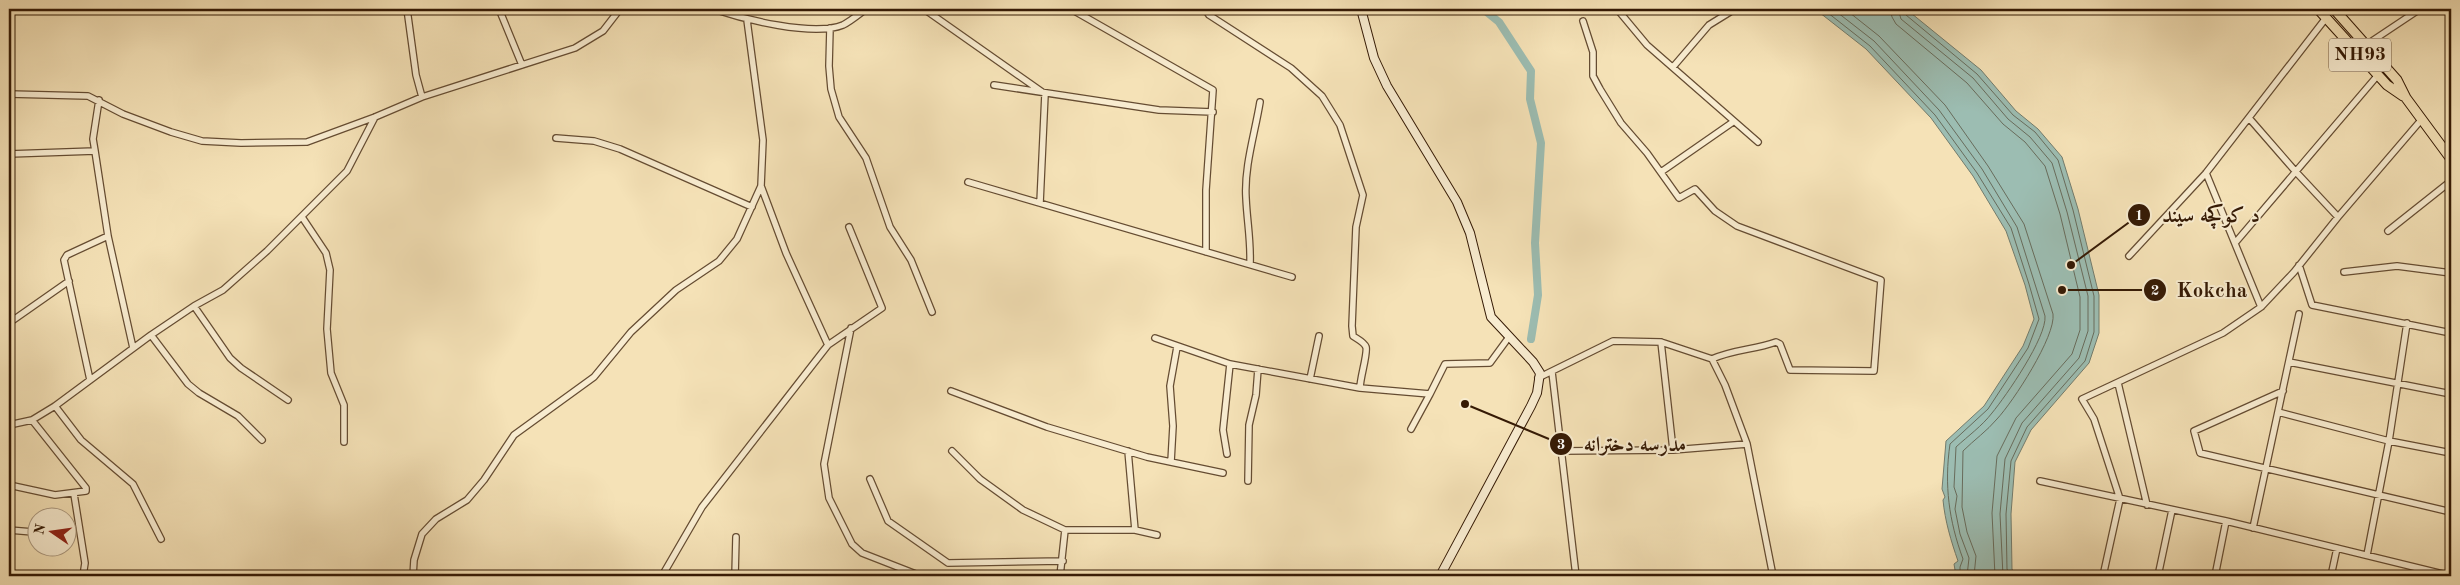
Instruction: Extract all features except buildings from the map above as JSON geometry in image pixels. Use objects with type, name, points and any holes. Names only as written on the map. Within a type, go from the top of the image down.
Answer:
[{"type":"main road","name":"NH93","points":[[2318,9],[2387,85],[2406,98]]},
{"type":"main road","name":"NH93","points":[[2334,9],[2397,80],[2406,98],[2451,159]]},
{"type":"street","points":[[407,9],[416,75],[422,97]]},
{"type":"street","points":[[499,9],[522,65]]},
{"type":"street","points":[[9,94],[88,96],[123,114],[202,141],[307,142],[466,81],[575,48],[603,32],[620,9]]},
{"type":"street","points":[[713,9],[747,20],[775,25],[830,28],[844,24],[866,9]]},
{"type":"street","points":[[924,9],[1045,94]]},
{"type":"street","points":[[1071,9],[1210,87],[1214,94],[1206,190],[1206,252]]},
{"type":"street","points":[[1205,9],[1209,15],[1292,68],[1322,96],[1340,124],[1362,195],[1356,227],[1352,326],[1353,336],[1364,344],[1366,350],[1360,373],[1360,388]]},
{"type":"street","points":[[1362,9],[1374,58],[1387,86],[1457,202],[1470,233],[1486,306],[1491,318],[1534,362],[1540,373],[1537,393],[1531,406],[1440,576]]},
{"type":"street","points":[[1617,9],[1647,44],[1733,122],[1758,142]]},
{"type":"street","points":[[1673,67],[1709,25],[1730,12],[1728,9]]},
{"type":"street","points":[[2366,44],[2420,9]]},
{"type":"street","points":[[2129,256],[2206,173],[2326,18]]},
{"type":"street","points":[[413,576],[414,560],[422,534],[436,519],[467,500],[484,480],[514,436],[594,377],[631,332],[676,290],[719,261],[736,239],[761,186],[764,140],[747,20]]},
{"type":"street","points":[[1538,378],[1613,341],[1661,342],[1712,359],[1747,348],[1756,350],[1778,342],[1790,370],[1874,371],[1881,280],[1737,226],[1715,211],[1696,189],[1679,198],[1661,172],[1621,123],[1596,83],[1593,76],[1593,52],[1583,21]]},
{"type":"street","points":[[830,28],[829,66],[831,89],[839,117],[866,158],[890,227],[911,260],[932,312]]},
{"type":"street","points":[[2235,244],[2378,75]]},
{"type":"street","points":[[994,86],[1159,110],[1213,112]]},
{"type":"street","points":[[1040,203],[1045,94]]},
{"type":"street","points":[[99,100],[93,139],[94,152],[108,236],[133,348]]},
{"type":"street","points":[[1250,264],[1252,240],[1246,197],[1250,159],[1260,102]]},
{"type":"street","points":[[9,425],[32,420],[55,406],[151,334],[223,290],[302,217],[347,171],[376,117]]},
{"type":"street","points":[[2249,118],[2338,217]]},
{"type":"street","points":[[2103,576],[2120,499],[2094,419],[2082,400],[2223,333],[2261,307],[2299,265],[2422,119]]},
{"type":"street","points":[[1661,172],[1733,122]]},
{"type":"street","points":[[556,138],[594,141],[620,149],[752,207]]},
{"type":"street","points":[[9,154],[94,152]]},
{"type":"street","points":[[2206,173],[2261,307]]},
{"type":"street","points":[[2388,231],[2451,181]]},
{"type":"street","points":[[968,182],[1292,277]]},
{"type":"street","points":[[761,186],[786,253],[828,345]]},
{"type":"street","points":[[302,217],[326,253],[330,270],[326,329],[331,373],[344,405],[344,442]]},
{"type":"street","points":[[662,576],[702,507],[828,345],[882,308],[849,227]]},
{"type":"street","points":[[90,380],[65,257],[108,236]]},
{"type":"street","points":[[2299,265],[2312,304],[2451,333]]},
{"type":"street","points":[[2344,272],[2397,266],[2451,273]]},
{"type":"street","points":[[9,323],[69,281]]},
{"type":"street","points":[[194,306],[230,358],[288,400]]},
{"type":"street","points":[[2254,528],[2299,314]]},
{"type":"street","points":[[2367,555],[2389,441],[2407,323]]},
{"type":"street","points":[[851,328],[824,464],[829,498],[852,544],[862,553],[921,576]]},
{"type":"street","points":[[151,334],[188,384],[199,393],[238,416],[262,440]]},
{"type":"street","points":[[1310,379],[1319,336]]},
{"type":"street","points":[[1411,429],[1445,364],[1490,363],[1509,337]]},
{"type":"street","points":[[1154,338],[1230,364],[1360,388],[1430,394]]},
{"type":"street","points":[[1661,342],[1673,450]]},
{"type":"street","points":[[1171,462],[1173,426],[1170,386],[1177,347]]},
{"type":"street","points":[[1712,359],[1725,385],[1747,444],[1774,576]]},
{"type":"street","points":[[2289,362],[2451,394]]},
{"type":"street","points":[[1227,454],[1223,430],[1230,364]]},
{"type":"street","points":[[1248,481],[1249,425],[1256,395],[1258,369]]},
{"type":"street","points":[[1552,372],[1576,576]]},
{"type":"street","points":[[2118,383],[2147,505]]},
{"type":"street","points":[[951,391],[1047,427],[1128,451],[1223,473]]},
{"type":"street","points":[[2283,391],[2194,431],[2200,453],[2451,512]]},
{"type":"street","points":[[55,406],[81,440],[132,484],[161,540]]},
{"type":"street","points":[[2278,412],[2389,441],[2451,453]]},
{"type":"street","points":[[9,485],[55,495],[83,493],[86,488],[32,420]]},
{"type":"street","points":[[1561,451],[1673,450],[1747,444]]},
{"type":"street","points":[[952,451],[980,479],[1023,510],[1065,530],[1135,530],[1157,535]]},
{"type":"street","points":[[1128,451],[1135,530]]},
{"type":"street","points":[[870,479],[888,521],[948,563],[1063,561]]},
{"type":"street","points":[[2040,481],[2254,528],[2451,576]]},
{"type":"street","points":[[74,494],[85,563],[83,576]]},
{"type":"street","points":[[2158,576],[2172,510]]},
{"type":"street","points":[[2215,576],[2226,522]]},
{"type":"street","points":[[9,530],[28,532]]},
{"type":"street","points":[[1060,576],[1065,530]]},
{"type":"street","points":[[735,576],[736,537]]},
{"type":"street","points":[[2331,576],[2337,548]]},
{"type":"water","points":[[1815,9],[1906,9],[1981,70],[2016,111],[2038,129],[2062,157],[2078,209],[2099,295],[2099,333],[2089,363],[2031,430],[2015,462],[2011,514],[2012,569],[2015,576],[1956,576],[1954,564],[1958,561],[1947,523],[1943,500],[1945,497],[1942,489],[1946,441],[1984,406],[2023,346],[2034,319],[2025,285],[2006,231],[1973,176],[1931,118],[1866,49]]},
{"type":"waterway","points":[[1483,9],[1499,22],[1531,71],[1530,99],[1541,143],[1535,243],[1538,295],[1531,339]]},
{"type":"place","name":"د کوکچه سیند","points":[[2071,265]]},
{"type":"place","name":"Kokcha","points":[[2062,290]]},
{"type":"place","name":"مدرسه دخترانه","points":[[1465,404]]}]
